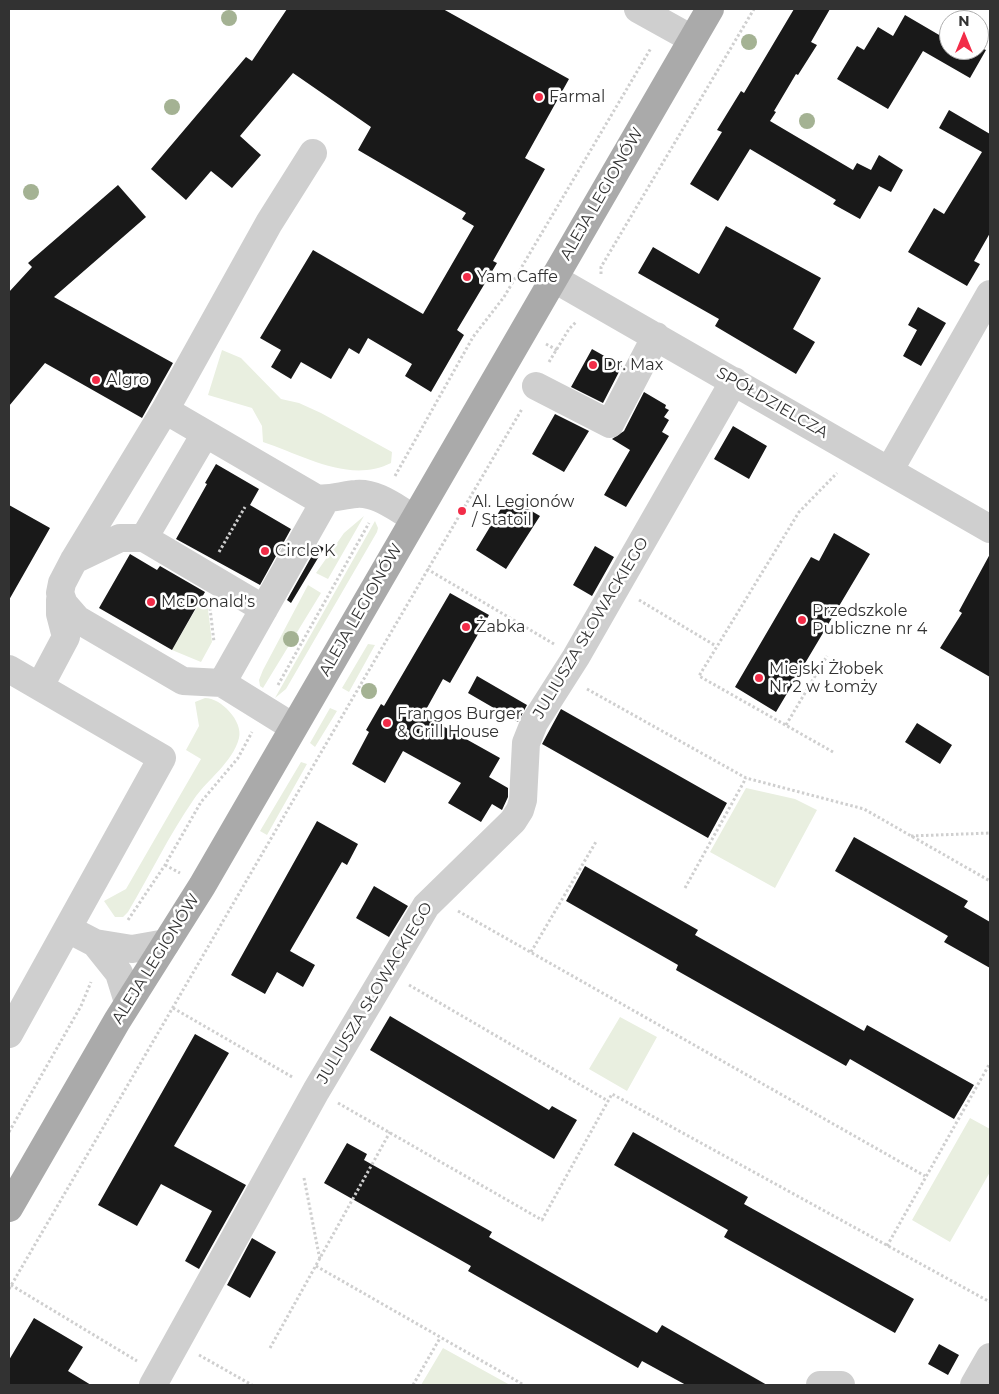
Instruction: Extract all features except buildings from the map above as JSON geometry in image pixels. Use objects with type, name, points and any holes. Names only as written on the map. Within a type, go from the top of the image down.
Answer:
[{"type":"main road","name":"ALEJA LEGIONÓW","points":[[9,1208],[128,1002],[202,886],[710,9]]},
{"type":"street","points":[[638,9],[692,39]]},
{"type":"street","points":[[40,686],[66,637],[60,614],[62,583],[165,410],[269,223],[313,153]]},
{"type":"street","name":"SPÓŁDZIELCZA","points":[[553,278],[990,529]]},
{"type":"street","points":[[889,471],[990,294]]},
{"type":"street","points":[[536,386],[610,424],[656,336]]},
{"type":"street","name":"JULIUSZA SŁOWACKIEGO","points":[[156,1380],[316,1091],[426,906],[513,822],[520,810],[526,743],[534,723],[570,667],[617,587],[734,381]]},
{"type":"street","points":[[165,410],[316,498],[326,499],[358,493],[372,495],[414,518]]},
{"type":"street","points":[[144,538],[206,434]]},
{"type":"street","points":[[222,683],[326,499]]},
{"type":"street","points":[[74,560],[120,538],[144,538],[264,608]]},
{"type":"street","points":[[60,593],[64,604],[77,619],[183,681],[222,683],[294,727]]},
{"type":"street","points":[[9,669],[162,758],[9,1034]]},
{"type":"street","points":[[68,929],[95,944],[119,973],[128,1002]]},
{"type":"street","points":[[95,944],[132,949],[166,944]]},
{"type":"street","points":[[974,1385],[990,1357]]},
{"type":"street","points":[[820,1385],[841,1385]]},
{"type":"path","points":[[603,279],[601,267],[754,9]]},
{"type":"path","points":[[123,922],[129,920],[165,865],[201,802],[238,758],[264,708],[473,338],[504,297],[665,24]]},
{"type":"path","points":[[9,1289],[427,570],[569,329],[581,318]]},
{"type":"path","points":[[832,752],[700,676],[716,646],[799,512],[844,466]]},
{"type":"path","points":[[216,558],[246,506]]},
{"type":"path","points":[[427,570],[570,667],[746,778],[864,809],[990,881]]},
{"type":"path","points":[[617,587],[716,646]]},
{"type":"path","points":[[210,600],[214,644]]},
{"type":"path","points":[[786,725],[827,656]]},
{"type":"path","points":[[684,888],[746,778]]},
{"type":"path","points":[[911,836],[990,833]]},
{"type":"path","points":[[531,952],[597,840]]},
{"type":"path","points":[[434,897],[925,1176]]},
{"type":"path","points":[[9,1132],[81,1006],[91,982],[86,969],[86,961],[95,944]]},
{"type":"path","points":[[386,972],[608,1101]]},
{"type":"path","points":[[173,1008],[542,1220],[612,1094],[990,1302]]},
{"type":"path","points":[[887,1246],[990,1063]]},
{"type":"path","points":[[270,1348],[390,1132]]},
{"type":"path","points":[[304,1178],[320,1260]]},
{"type":"path","points":[[316,1266],[524,1385]]},
{"type":"path","points":[[11,1285],[156,1380]]},
{"type":"path","points":[[413,1385],[440,1338]]},
{"type":"path","points":[[176,1342],[252,1385]]},
{"type":"green space","points":[[222,350],[241,358],[281,399],[299,403],[321,413],[392,452],[391,463],[375,469],[343,469],[310,460],[263,442],[262,426],[252,408],[208,395]]},
{"type":"green space","points":[[364,516],[328,579],[316,573],[344,533]]},
{"type":"green space","points":[[375,521],[378,528],[377,532],[286,689],[275,698]]},
{"type":"green space","points":[[308,585],[321,593],[263,688],[260,686],[259,680],[263,670]]},
{"type":"green space","points":[[203,597],[207,601],[212,642],[201,662],[172,650]]},
{"type":"green space","points":[[368,644],[375,645],[349,692],[342,688]]},
{"type":"green space","points":[[205,698],[224,706],[234,718],[239,731],[236,747],[226,763],[199,792],[185,813],[128,912],[123,917],[115,917],[104,901],[126,889],[201,759],[186,750],[199,726],[195,702]]},
{"type":"green space","points":[[330,708],[337,711],[315,747],[310,743]]},
{"type":"green space","points":[[301,762],[307,764],[267,835],[260,831]]},
{"type":"green space","points":[[746,788],[795,799],[817,810],[775,888],[710,852]]},
{"type":"green space","points":[[620,1017],[657,1037],[627,1091],[589,1069]]},
{"type":"green space","points":[[970,1118],[990,1129],[990,1172],[950,1242],[912,1220]]},
{"type":"green space","points":[[443,1348],[510,1385],[421,1385]]},
{"type":"place","name":"Farmal","points":[[539,97]]},
{"type":"place","name":"Yam Caffe","points":[[467,277]]},
{"type":"place","name":"Dr. Max","points":[[593,365]]},
{"type":"place","name":"Algro","points":[[96,380]]},
{"type":"place","name":"Al. Legionów / Statoil","points":[[462,511]]},
{"type":"place","name":"Circle K","points":[[265,551]]},
{"type":"place","name":"McDonald's","points":[[151,602]]},
{"type":"place","name":"Przedszkole Publiczne nr 4","points":[[802,620]]},
{"type":"place","name":"Żabka","points":[[466,627]]},
{"type":"place","name":"Miejski Żłobek Nr 2 w Łomży","points":[[759,678]]},
{"type":"place","name":"Frangos Burger & Grill House","points":[[387,723]]}]
